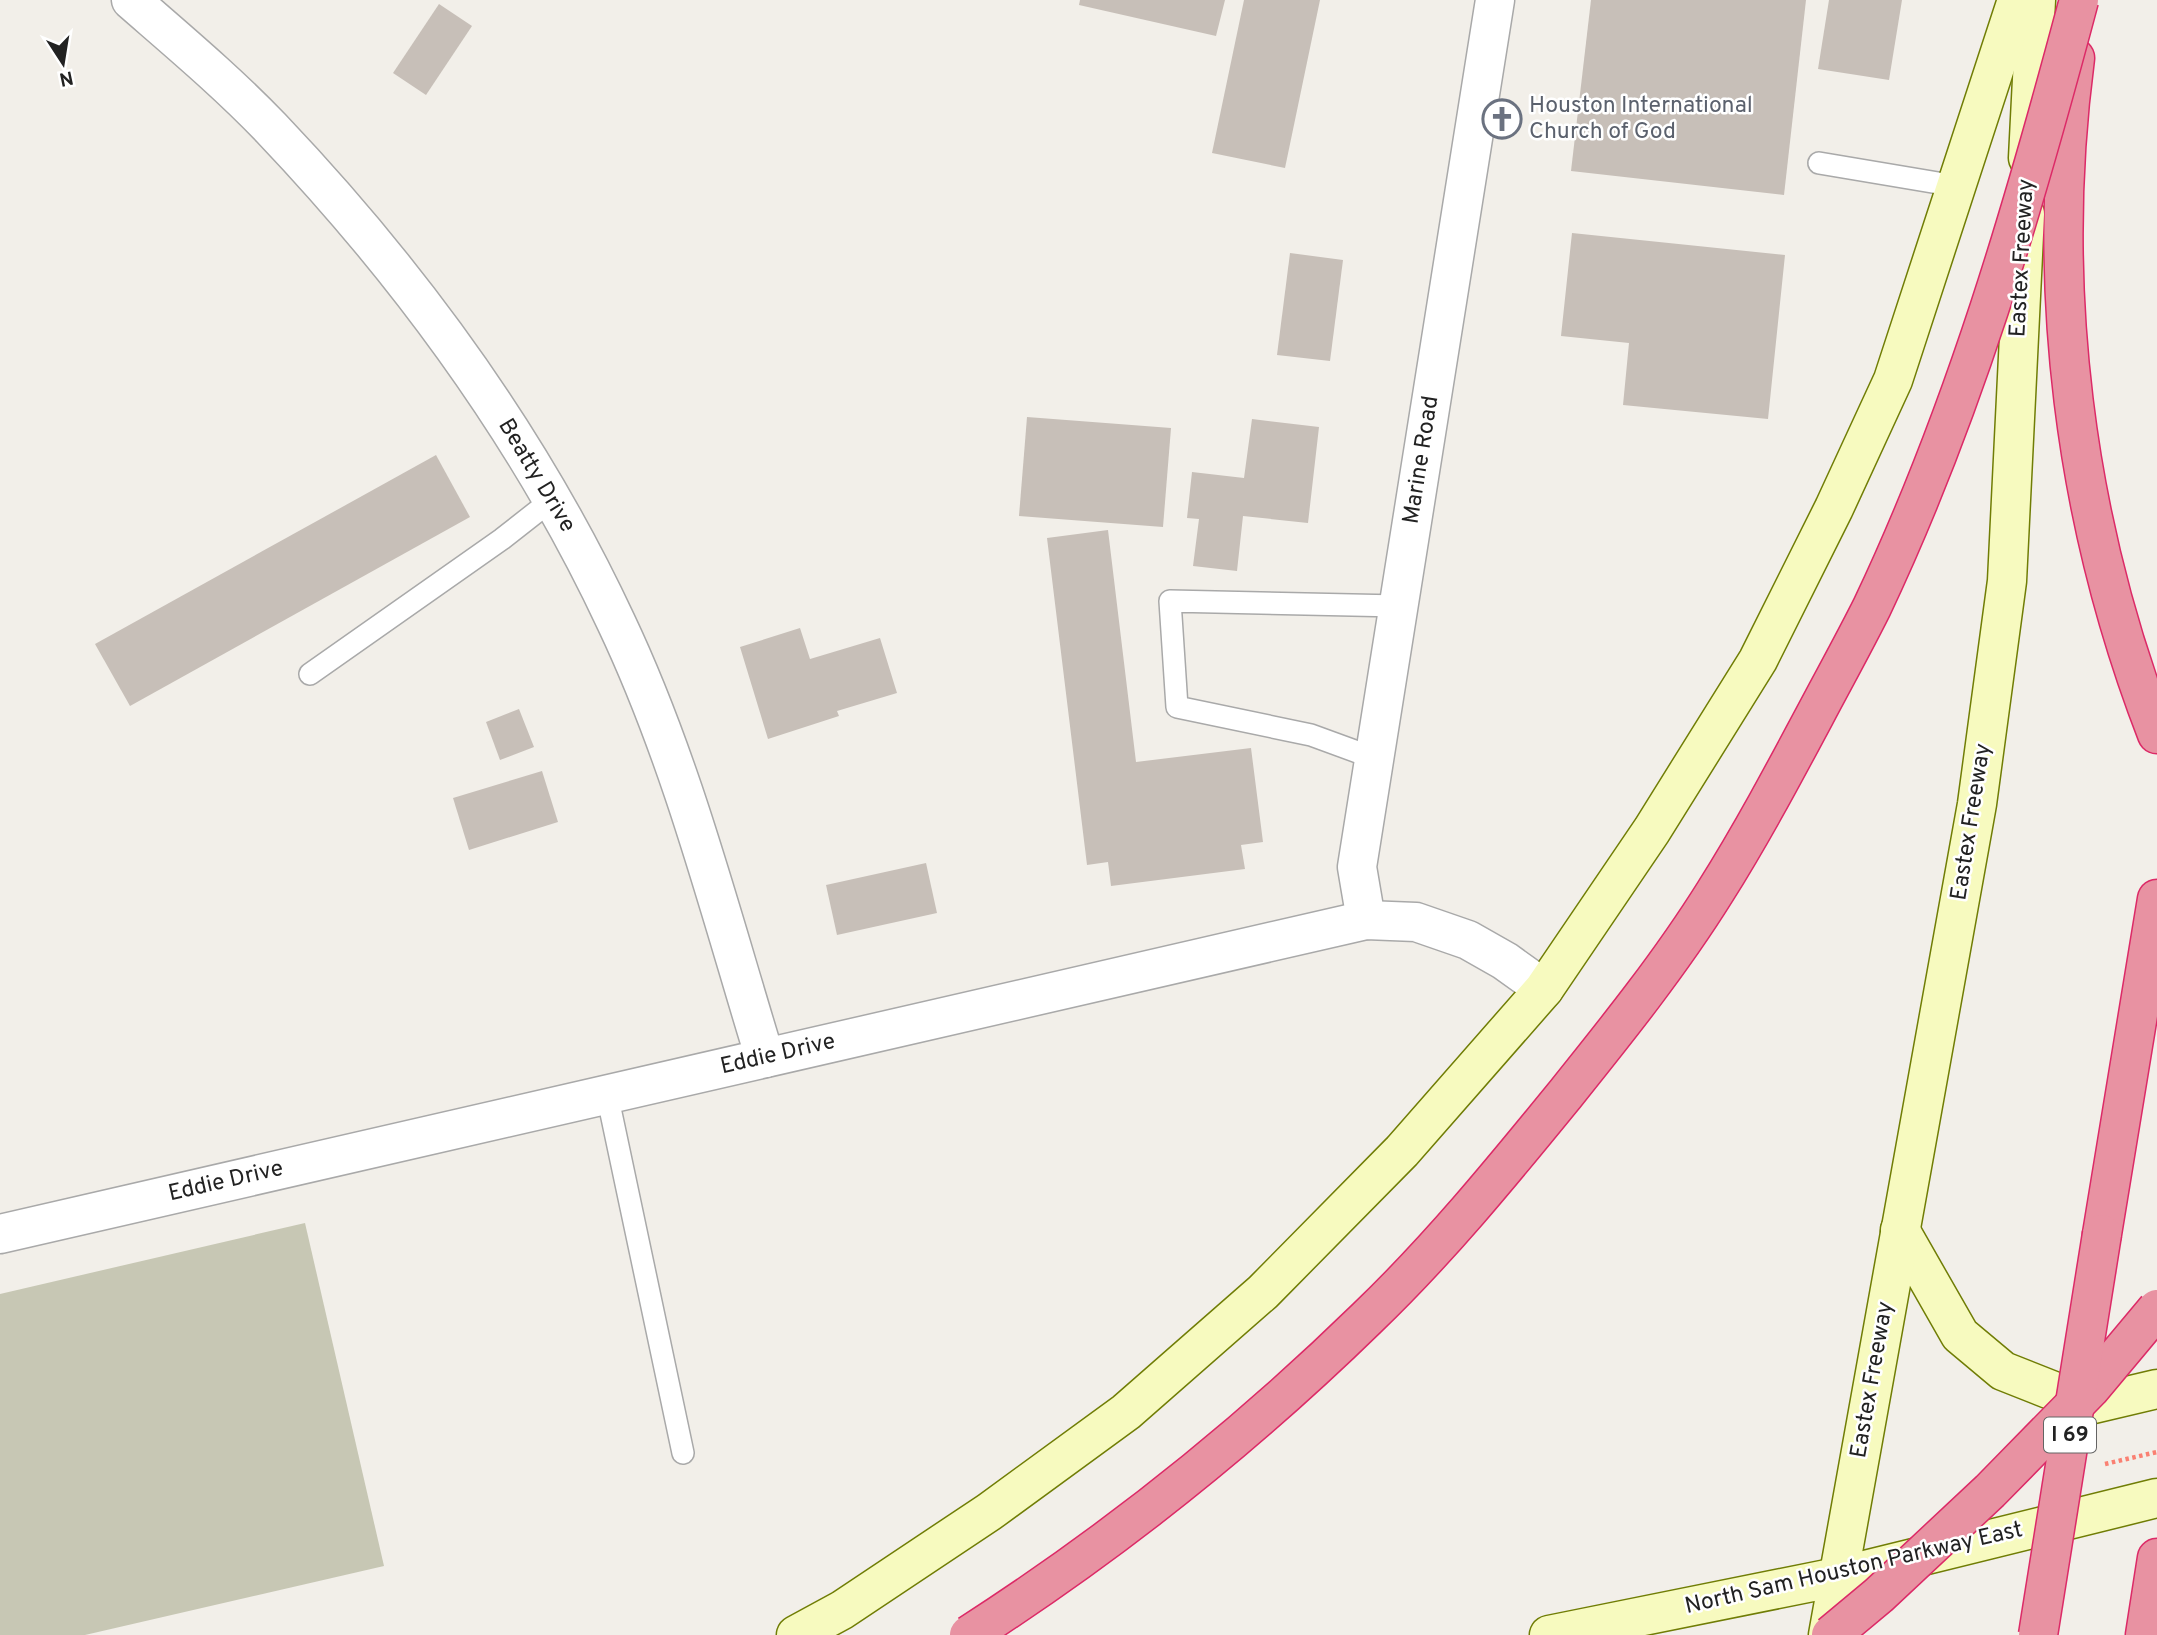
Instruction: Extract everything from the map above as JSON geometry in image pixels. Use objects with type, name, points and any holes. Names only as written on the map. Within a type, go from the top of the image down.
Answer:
[{"type":"highway","points":[[2081,0],[2066,168],[2065,295],[2070,363],[2083,474],[2099,554],[2121,632],[2157,734]]},
{"type":"highway","points":[[969,1635],[1035,1592],[1135,1520],[1239,1434],[1371,1315],[1510,1161],[1648,986],[1713,895],[1768,803],[1871,608],[1918,503],[1962,390],[2000,277],[2081,0]]},
{"type":"highway","name":"I 69","points":[[2038,1635],[2157,899]]},
{"type":"highway","points":[[1830,1635],[1878,1595],[1990,1491],[2090,1389],[2157,1309]]},
{"type":"highway","points":[[2146,1635],[2157,1558]]},
{"type":"main road","points":[[796,1635],[842,1609],[989,1512],[1126,1412],[1282,1273],[1402,1151],[1544,989],[1652,830],[1758,660],[1834,508],[1893,380],[2017,0]]},
{"type":"main road","name":"Eastex Freeway","points":[[1830,1635],[1837,1577],[1977,804],[2007,581],[2036,0]]},
{"type":"main road","points":[[1900,1230],[1961,1335],[2003,1371],[2088,1405],[2157,1389]]},
{"type":"main road","name":"North Sam Houston Parkway East","points":[[1579,1633],[1837,1577],[2157,1498]]},
{"type":"street","name":"Beatty Drive","points":[[131,0],[268,125],[340,203],[422,304],[490,401],[553,499],[617,623],[659,723],[690,811],[765,1058]]},
{"type":"street","name":"Marine Road","points":[[1366,920],[1357,867],[1495,0]]},
{"type":"street","name":"Eddie Drive","points":[[0,1234],[1366,920],[1416,922],[1468,940],[1505,961],[1544,989]]},
{"type":"lane","points":[[1819,163],[1956,186]]},
{"type":"lane","points":[[310,674],[502,539],[553,499]]},
{"type":"lane","points":[[1374,758],[1311,735],[1177,707],[1170,601],[1399,606]]},
{"type":"lane","points":[[607,1094],[683,1453]]},
{"type":"shaded area","points":[[305,1223],[384,1566],[85,1635],[0,1635],[0,1294]]},
{"type":"building","points":[[1080,0],[1225,0],[1216,36],[1079,5]]},
{"type":"building","points":[[1244,0],[1320,0],[1285,168],[1212,153]]},
{"type":"building","points":[[1591,0],[1806,0],[1784,195],[1571,171]]},
{"type":"building","points":[[1829,0],[1902,0],[1889,80],[1818,69]]},
{"type":"building","points":[[439,4],[472,26],[426,95],[393,73]]},
{"type":"building","points":[[1572,233],[1785,255],[1768,419],[1623,405],[1629,343],[1561,336]]},
{"type":"building","points":[[1290,253],[1343,260],[1330,361],[1277,355]]},
{"type":"building","points":[[1027,417],[1171,428],[1163,527],[1019,516]]},
{"type":"building","points":[[1252,419],[1319,427],[1308,523],[1243,516],[1237,571],[1193,566],[1199,519],[1187,518],[1192,472],[1244,478]]},
{"type":"building","points":[[436,455],[470,517],[130,706],[95,644]]},
{"type":"building","points":[[1108,530],[1136,762],[1251,748],[1263,842],[1241,845],[1245,869],[1111,886],[1108,862],[1087,865],[1047,538]]},
{"type":"building","points":[[800,628],[810,659],[880,638],[897,693],[837,711],[839,716],[768,739],[740,647]]},
{"type":"building","points":[[519,709],[534,747],[500,760],[486,722]]},
{"type":"building","points":[[542,771],[558,822],[469,850],[453,798]]},
{"type":"building","points":[[926,863],[937,913],[837,935],[826,885]]},
{"type":"place","name":"Houston International Church of God","points":[[1502,119]]}]
